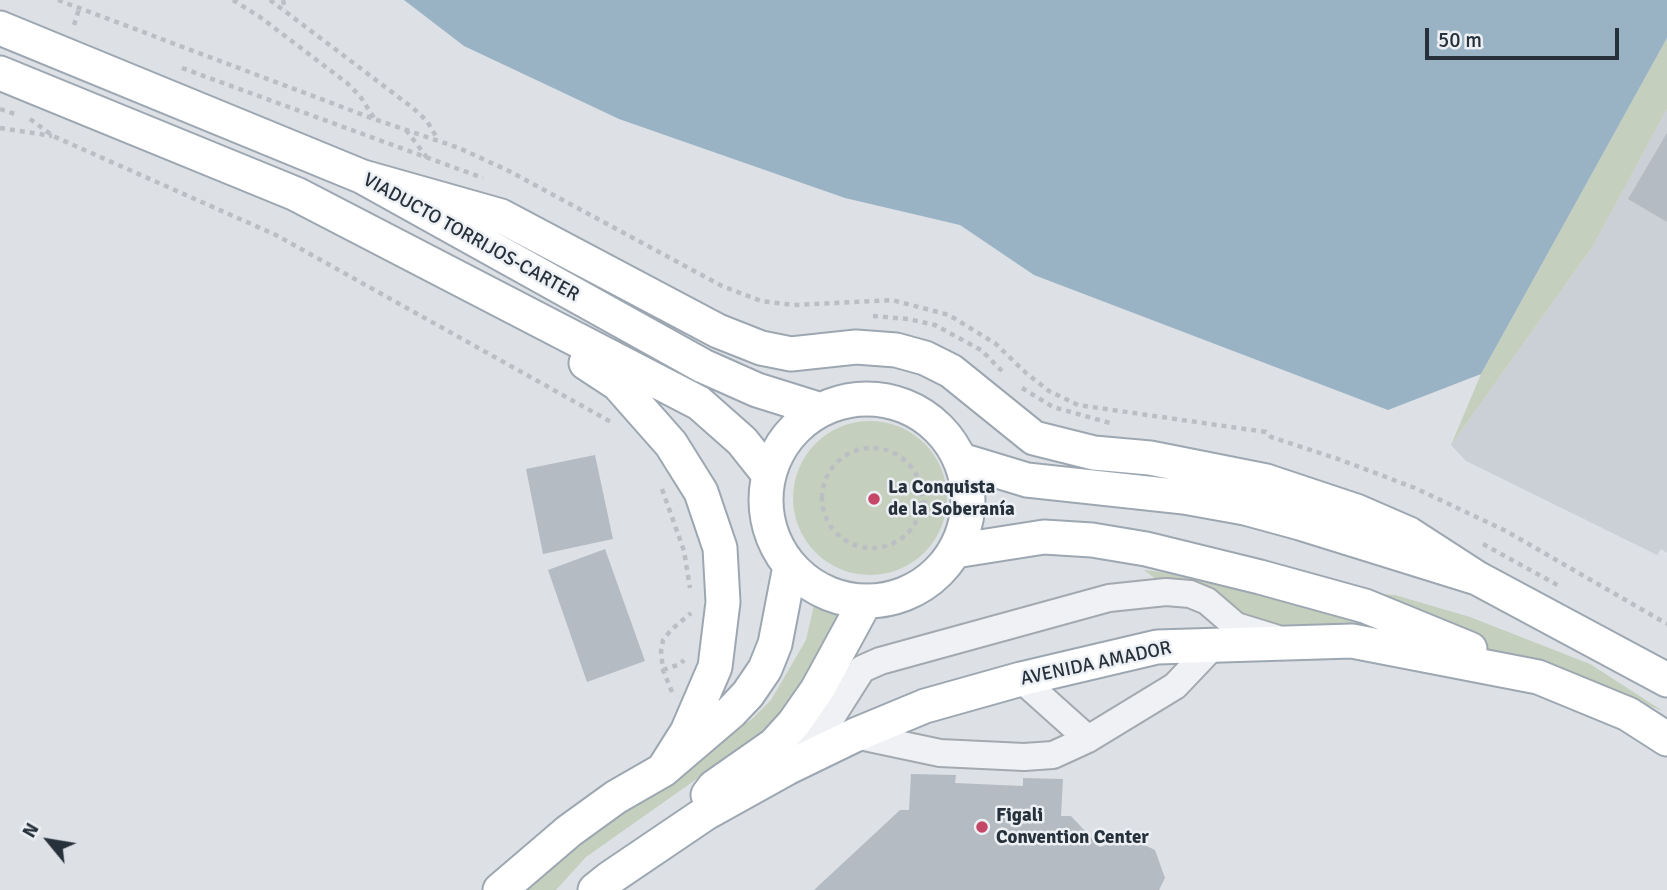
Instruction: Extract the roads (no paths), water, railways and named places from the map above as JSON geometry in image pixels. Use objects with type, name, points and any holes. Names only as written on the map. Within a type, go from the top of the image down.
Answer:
[{"type":"main road","name":"VIADUCTO TORRIJOS-CARTER","points":[[0,28],[363,177],[704,366],[757,390],[821,410]]},
{"type":"main road","name":"VIADUCTO TORRIJOS-CARTER","points":[[0,73],[296,194],[699,403],[741,441],[769,475]]},
{"type":"main road","points":[[363,177],[501,216],[718,331],[761,348],[791,355],[856,347],[896,350],[925,358],[951,371],[1034,438],[1094,453],[1150,458],[1266,481],[1356,511],[1409,534],[1477,578],[1667,680]]},
{"type":"main road","points":[[459,278],[618,384],[671,443],[701,492],[720,548],[723,603],[715,667],[687,732],[663,770]]},
{"type":"main road","points":[[867,398],[891,401],[913,409],[933,422],[949,439],[961,460],[969,490],[966,522],[955,551],[932,578],[901,596],[865,601],[837,597],[811,585],[790,565],[777,545],[769,523],[766,499],[769,475],[780,448],[798,426],[821,410],[844,401],[867,398]]},
{"type":"main road","points":[[961,460],[1027,480],[1146,492],[1245,508],[1477,578]]},
{"type":"main road","name":"AVENIDA AMADOR","points":[[955,551],[1044,537],[1092,540],[1146,549],[1260,577],[1365,606],[1628,714],[1667,739]]},
{"type":"main road","points":[[500,890],[569,831],[616,797],[663,770],[748,694],[765,669],[775,644],[790,565]]},
{"type":"main road","name":"AVENIDA AMADOR","points":[[685,828],[714,788],[774,745],[794,723],[817,690],[865,601]]},
{"type":"main road","name":"AVENIDA AMADOR","points":[[595,890],[610,877],[706,813],[787,768],[856,735],[925,706],[1021,679],[1157,647],[1352,641],[1538,677]]},
{"type":"lane","points":[[787,768],[817,740],[862,669],[880,661],[1109,598],[1166,592],[1190,594],[1207,601],[1236,626],[1256,634],[1294,642]]},
{"type":"lane","points":[[856,735],[940,753],[1024,757],[1053,755],[1088,739],[1175,686],[1214,645]]},
{"type":"lane","points":[[1021,679],[1088,739]]},
{"type":"water","points":[[404,0],[1667,0],[1667,38],[1481,374],[1388,410],[1034,275],[960,225],[845,198],[619,119],[464,46]]},
{"type":"place","name":"La Conquista de la Soberanía","points":[[874,499]]},
{"type":"place","name":"Figali Convention Center","points":[[982,827]]}]
